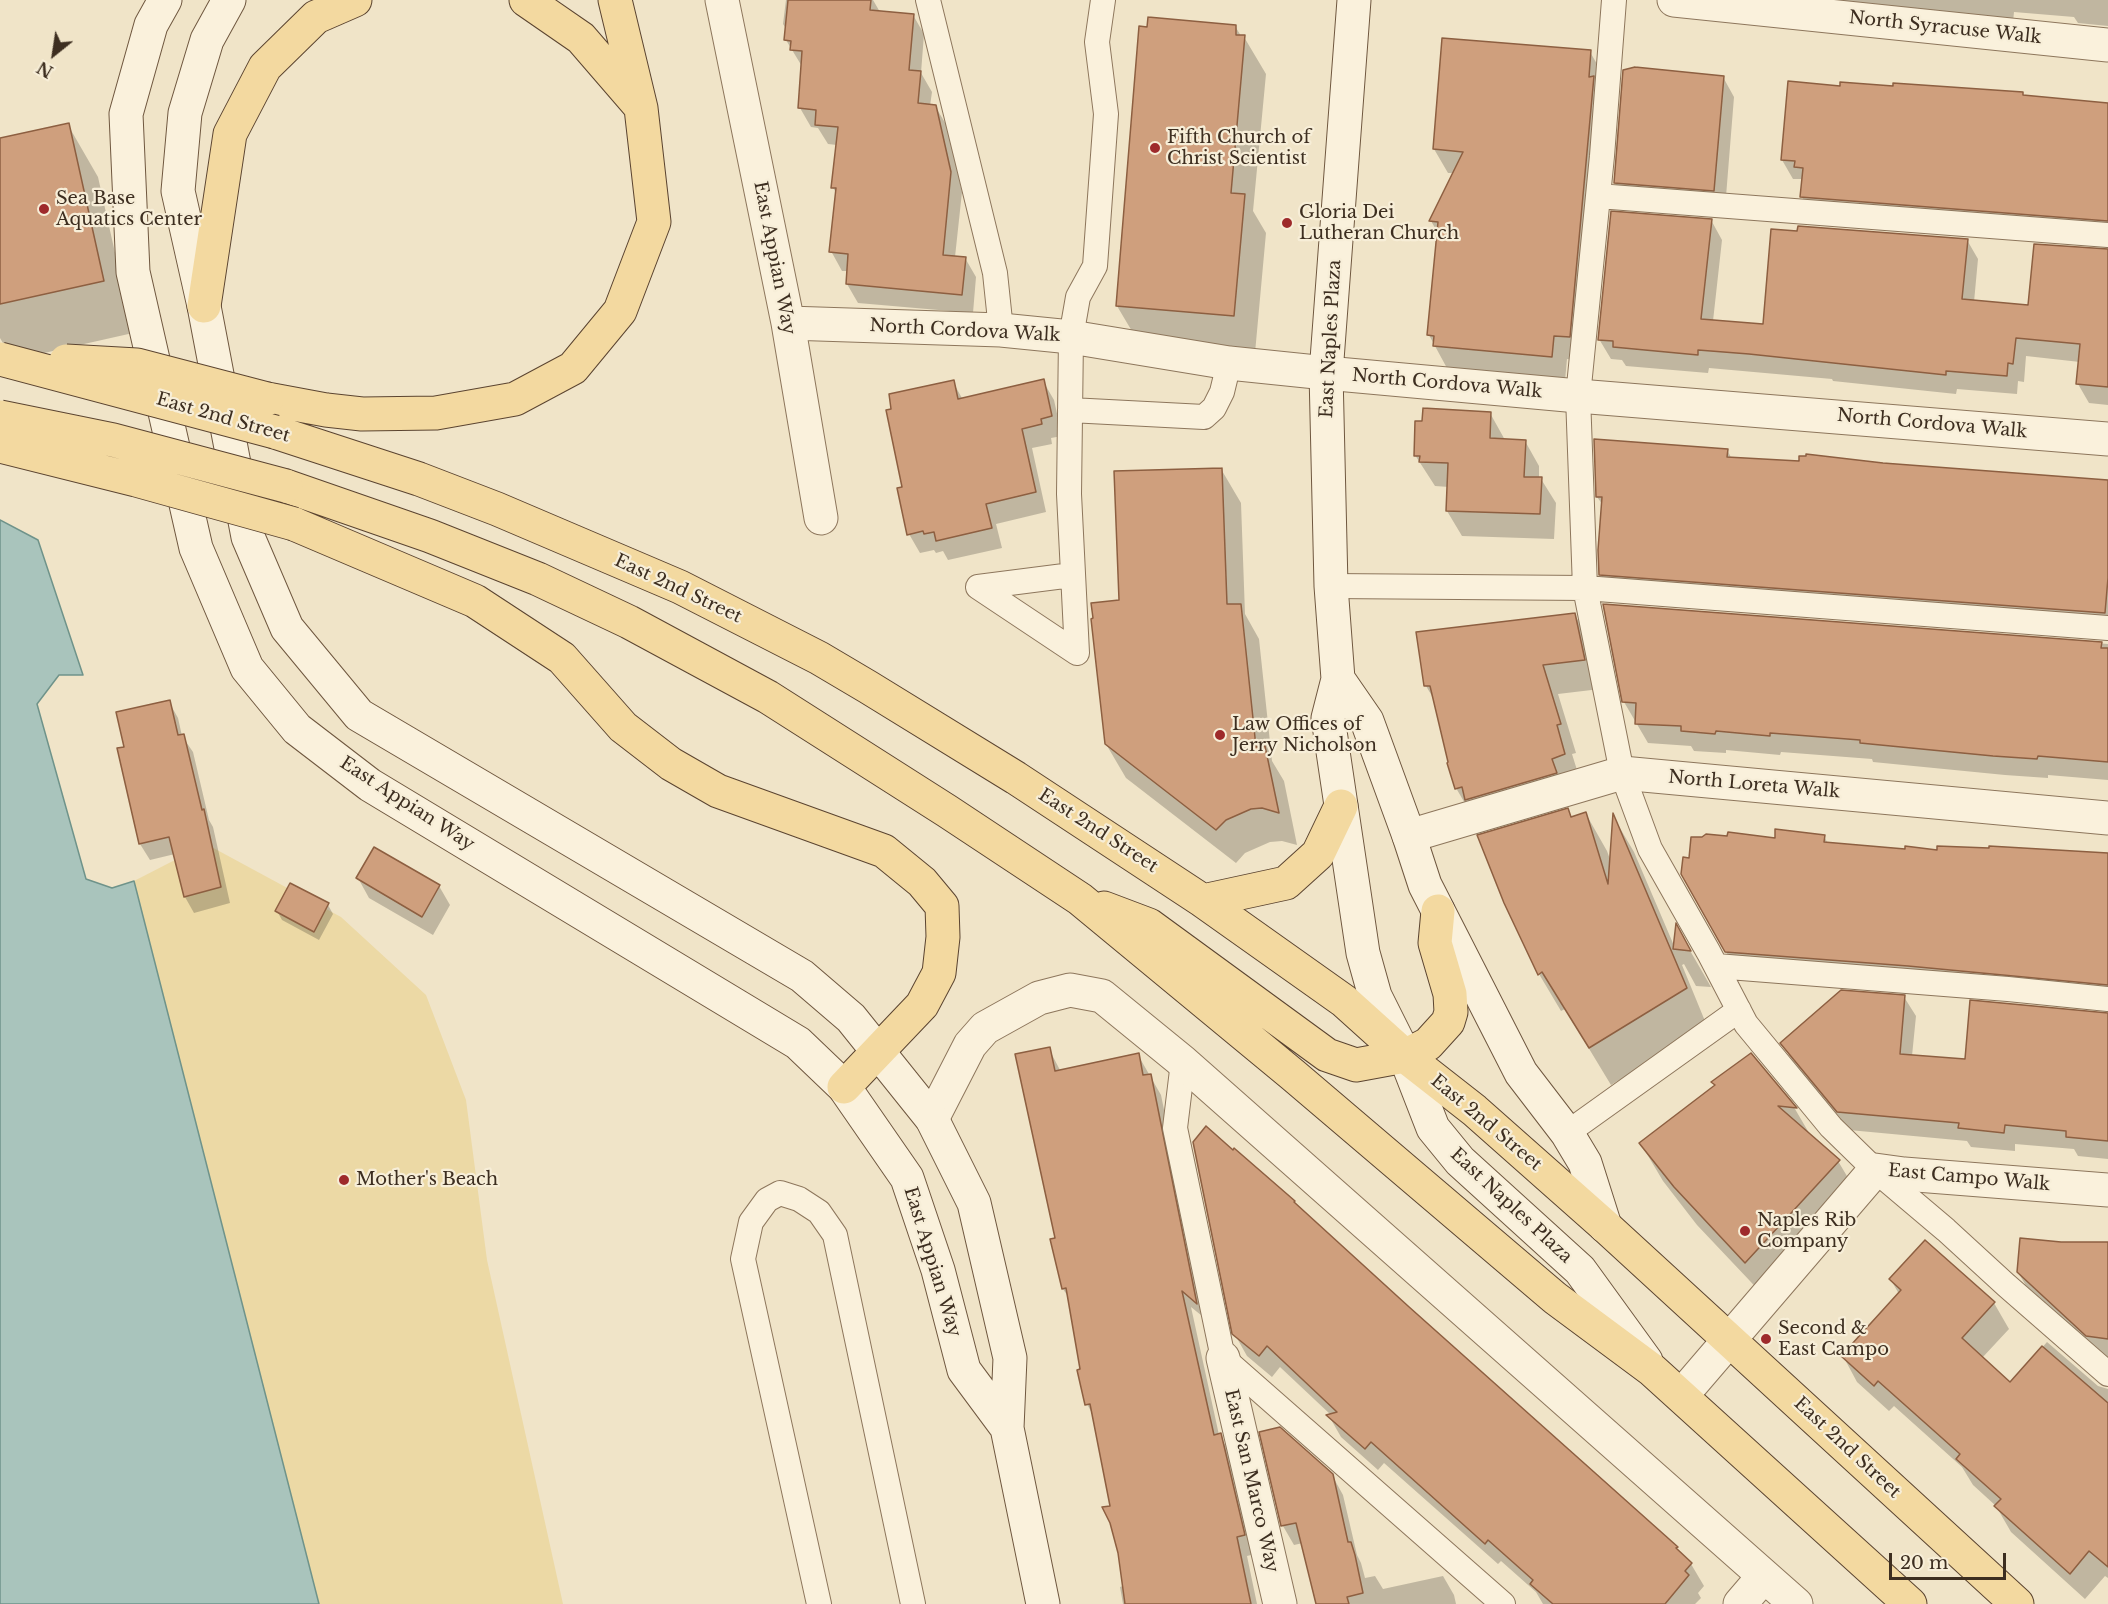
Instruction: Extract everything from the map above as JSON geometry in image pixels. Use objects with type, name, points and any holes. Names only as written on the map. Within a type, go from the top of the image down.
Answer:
[{"type":"main road","points":[[204,306],[230,134],[265,67],[316,17],[355,0]]},
{"type":"main road","points":[[526,0],[581,38],[641,108]]},
{"type":"main road","points":[[0,358],[136,365],[267,399],[362,414],[436,414],[515,399],[573,368],[620,311],[654,222],[641,108],[615,0]]},
{"type":"main road","name":"East 2nd Street","points":[[0,358],[275,432],[419,479],[486,505],[700,597],[819,658],[1016,778],[1203,901],[1344,1001],[1405,1056],[1474,1110],[1605,1226],[2017,1604]]},
{"type":"main road","points":[[0,417],[113,440],[286,486],[430,536],[538,579],[629,622],[768,696],[1080,899],[1293,1075],[1555,1298],[1682,1395],[1910,1604]]},
{"type":"main road","points":[[0,446],[136,480],[294,524],[475,601],[562,657],[623,727],[671,764],[718,791],[884,850],[922,882],[942,906],[943,937],[939,973],[922,1005],[843,1087]]},
{"type":"main road","points":[[1203,901],[1286,883],[1318,854],[1341,806]]},
{"type":"main road","points":[[1080,899],[1149,925],[1327,1055],[1356,1065],[1405,1056],[1428,1044],[1449,1022],[1450,994],[1435,943],[1438,911]]},
{"type":"street","name":"East Appian Way","points":[[165,0],[151,25],[126,114],[133,272],[196,548],[247,668],[297,729],[370,785],[798,1043],[843,1087],[907,1178],[938,1270],[964,1370],[1007,1428]]},
{"type":"street","name":"East Appian Way","points":[[229,0],[207,40],[186,113],[178,191],[204,306],[248,537],[287,628],[359,715],[802,976],[851,1018],[932,1119],[974,1203],[1010,1359],[1007,1428],[1043,1604]]},
{"type":"street","name":"East Appian Way","points":[[722,0],[788,323],[821,518]]},
{"type":"street","name":"East Naples Plaza","points":[[1354,0],[1326,373],[1331,586],[1338,679],[1328,718],[1363,953],[1375,996],[1405,1056],[1433,1128],[1460,1161],[1580,1270],[1652,1370]]},
{"type":"street","name":"North Syracuse Walk","points":[[1674,0],[2108,45]]},
{"type":"street","name":"North Cordova Walk","points":[[788,323],[1001,330],[1071,337],[1229,363],[1326,373],[2108,439]]},
{"type":"street","name":"East Naples Plaza","points":[[1338,679],[1366,722],[1425,885],[1521,1073],[1567,1132],[1585,1163],[1605,1226]]},
{"type":"street","name":"North Loreta Walk","points":[[1409,836],[1622,773],[2108,818]]},
{"type":"street","points":[[932,1119],[970,1045],[985,1028],[1038,998],[1070,990],[1101,996],[1184,1062],[1796,1604]]},
{"type":"street","name":"East Campo Walk","points":[[1682,1395],[1875,1170],[2108,1190]]},
{"type":"street","name":"East San Marco Way","points":[[1223,1359],[1280,1604]]},
{"type":"street","points":[[1740,1604],[1764,1576]]},
{"type":"lane","points":[[928,0],[995,273],[1001,330]]},
{"type":"lane","points":[[1072,575],[1069,494],[1071,337],[1078,297],[1095,266],[1106,114],[1097,42],[1103,0]]},
{"type":"lane","points":[[1614,0],[1598,196],[1578,396],[1585,588],[1622,773],[1650,849],[1746,1024],[1831,1127],[1875,1170],[2108,1374]]},
{"type":"lane","points":[[1598,196],[2108,235]]},
{"type":"lane","points":[[1070,410],[1204,417],[1214,408],[1222,392],[1229,363]]},
{"type":"lane","points":[[1331,586],[1585,588],[2108,628]]},
{"type":"lane","points":[[1716,966],[2108,999]]},
{"type":"lane","points":[[1567,1132],[1739,1010]]},
{"type":"lane","points":[[1184,1062],[1174,1128],[1223,1359],[1503,1604]]},
{"type":"lane","points":[[819,1604],[743,1259],[751,1222],[767,1200],[780,1192],[799,1199],[819,1212],[835,1235],[913,1604]]},
{"type":"sand","name":"Mother's Beach","points":[[206,844],[341,917],[426,995],[466,1100],[487,1260],[563,1604],[319,1604],[134,881]]},
{"type":"water","points":[[0,520],[38,540],[83,675],[59,675],[37,704],[86,879],[112,888],[134,881],[319,1604],[0,1604]]},
{"type":"building","points":[[788,0],[871,0],[870,10],[914,14],[909,70],[921,71],[918,103],[936,105],[951,172],[943,255],[966,257],[962,295],[846,284],[848,254],[829,252],[836,188],[831,188],[838,127],[815,125],[816,110],[798,108],[802,51],[790,50],[791,41],[784,40]]},
{"type":"building","points":[[1148,17],[1236,25],[1236,35],[1245,35],[1231,193],[1245,194],[1234,316],[1116,306],[1139,26],[1147,27]]},
{"type":"building","points":[[1442,38],[1591,50],[1589,77],[1594,76],[1570,337],[1554,336],[1552,357],[1433,346],[1434,336],[1427,335],[1438,222],[1429,221],[1463,152],[1433,149]]},
{"type":"building","points":[[1635,67],[1724,76],[1714,191],[1614,183],[1623,70]]},
{"type":"building","points":[[1788,81],[1840,86],[1840,82],[1893,86],[1893,83],[2023,92],[2023,95],[2108,103],[2108,221],[1800,197],[1803,168],[1794,167],[1795,161],[1781,160]]},
{"type":"building","name":"Sea Base Aquatics Center","points":[[69,123],[104,281],[0,304],[0,138]]},
{"type":"building","points":[[1611,211],[1712,219],[1701,319],[1763,324],[1771,229],[1797,231],[1798,226],[1968,239],[1962,299],[2028,305],[2034,244],[2108,249],[2108,387],[2076,384],[2080,344],[2016,338],[2013,364],[2008,363],[2007,376],[1946,371],[1946,375],[1749,354],[1698,350],[1698,355],[1613,347],[1613,341],[1598,340]]},
{"type":"building","points":[[1044,379],[1052,416],[1041,419],[1042,424],[1022,429],[1036,492],[986,504],[992,528],[936,541],[934,532],[924,534],[923,531],[907,535],[897,488],[902,487],[886,410],[891,409],[889,394],[954,380],[958,399]]},
{"type":"building","points":[[1423,408],[1491,412],[1490,438],[1526,440],[1524,477],[1542,477],[1540,514],[1446,511],[1448,463],[1419,462],[1420,456],[1414,456],[1415,421],[1422,421]]},
{"type":"building","points":[[1594,439],[1728,449],[1727,457],[1799,461],[1799,456],[1806,456],[1806,454],[1883,463],[2108,480],[2108,578],[2105,613],[1599,575],[1598,550],[1602,497],[1596,497]]},
{"type":"building","points":[[1222,468],[1227,604],[1241,604],[1256,747],[1265,746],[1279,813],[1262,808],[1251,809],[1226,820],[1216,830],[1105,744],[1091,603],[1119,600],[1114,471]]},
{"type":"building","points":[[1603,604],[2102,642],[2101,648],[2108,648],[2108,762],[2038,756],[2037,759],[1993,756],[1860,743],[1860,740],[1770,733],[1770,736],[1716,731],[1715,734],[1681,731],[1681,726],[1635,724],[1636,703],[1622,702]]},
{"type":"building","points":[[1575,613],[1585,660],[1543,665],[1561,724],[1557,725],[1565,754],[1552,759],[1557,773],[1465,800],[1462,787],[1455,789],[1430,686],[1424,686],[1416,632]]},
{"type":"building","points":[[170,700],[178,735],[184,734],[202,810],[204,809],[221,887],[184,897],[169,837],[139,844],[117,748],[124,747],[116,712]]},
{"type":"building","points":[[1568,808],[1571,817],[1586,812],[1608,884],[1613,813],[1687,988],[1589,1048],[1542,972],[1538,975],[1504,903],[1477,835]]},
{"type":"building","points":[[1775,829],[1825,835],[1824,842],[1905,849],[1905,846],[1937,850],[1937,846],[1989,848],[1989,846],[2108,853],[2108,985],[1725,952],[1681,874],[1683,857],[1689,858],[1691,837],[1702,837],[1706,834],[1727,836],[1728,832],[1775,838]]},
{"type":"building","points":[[374,847],[440,885],[422,917],[356,878]]},
{"type":"building","points":[[290,883],[329,903],[314,932],[275,911]]},
{"type":"building","points":[[1676,923],[1691,951],[1673,949]]},
{"type":"building","points":[[1841,990],[1905,995],[1900,1054],[1965,1059],[1970,1000],[2108,1013],[2108,1141],[2066,1137],[2066,1131],[2005,1125],[2004,1133],[1958,1128],[1959,1123],[1837,1112],[1780,1043]]},
{"type":"building","points":[[1050,1047],[1055,1071],[1139,1053],[1143,1075],[1151,1074],[1197,1304],[1182,1291],[1214,1435],[1221,1433],[1245,1535],[1237,1537],[1251,1604],[1125,1604],[1118,1553],[1110,1523],[1102,1507],[1110,1506],[1090,1404],[1085,1405],[1077,1370],[1080,1369],[1066,1288],[1062,1289],[1050,1239],[1055,1238],[1015,1054]]},
{"type":"building","points":[[1751,1053],[1797,1108],[1778,1106],[1840,1160],[1745,1263],[1674,1187],[1639,1143],[1715,1085],[1711,1082]]},
{"type":"building","points":[[1206,1126],[1295,1201],[1408,1306],[1678,1547],[1676,1548],[1692,1563],[1685,1571],[1689,1575],[1665,1604],[1553,1604],[1530,1584],[1533,1580],[1488,1540],[1485,1544],[1371,1442],[1365,1449],[1326,1415],[1337,1412],[1267,1346],[1259,1356],[1232,1334],[1193,1142]]},
{"type":"building","points":[[2020,1238],[2061,1242],[2108,1242],[2108,1339],[2086,1336],[2017,1272]]},
{"type":"building","points":[[1925,1240],[1995,1302],[1962,1338],[2010,1382],[2042,1346],[2108,1403],[2108,1567],[2089,1551],[2070,1574],[1994,1506],[2001,1499],[1956,1459],[1960,1454],[1878,1381],[1874,1386],[1841,1356],[1901,1290],[1889,1279]]},
{"type":"building","points":[[1280,1427],[1333,1474],[1348,1542],[1351,1542],[1355,1555],[1363,1593],[1347,1597],[1349,1604],[1316,1604],[1296,1523],[1281,1526],[1259,1432]]},
{"type":"place","name":"Fifth Church of Christ Scientist","points":[[1155,148]]},
{"type":"place","name":"Sea Base Aquatics Center","points":[[44,209]]},
{"type":"place","name":"Gloria Dei Lutheran Church","points":[[1287,223]]},
{"type":"place","name":"Law Offices of Jerry Nicholson","points":[[1220,735]]},
{"type":"place","name":"Mother's Beach","points":[[344,1180]]},
{"type":"place","name":"Naples Rib Company","points":[[1745,1231]]},
{"type":"place","name":"Second & East Campo","points":[[1766,1339]]}]
